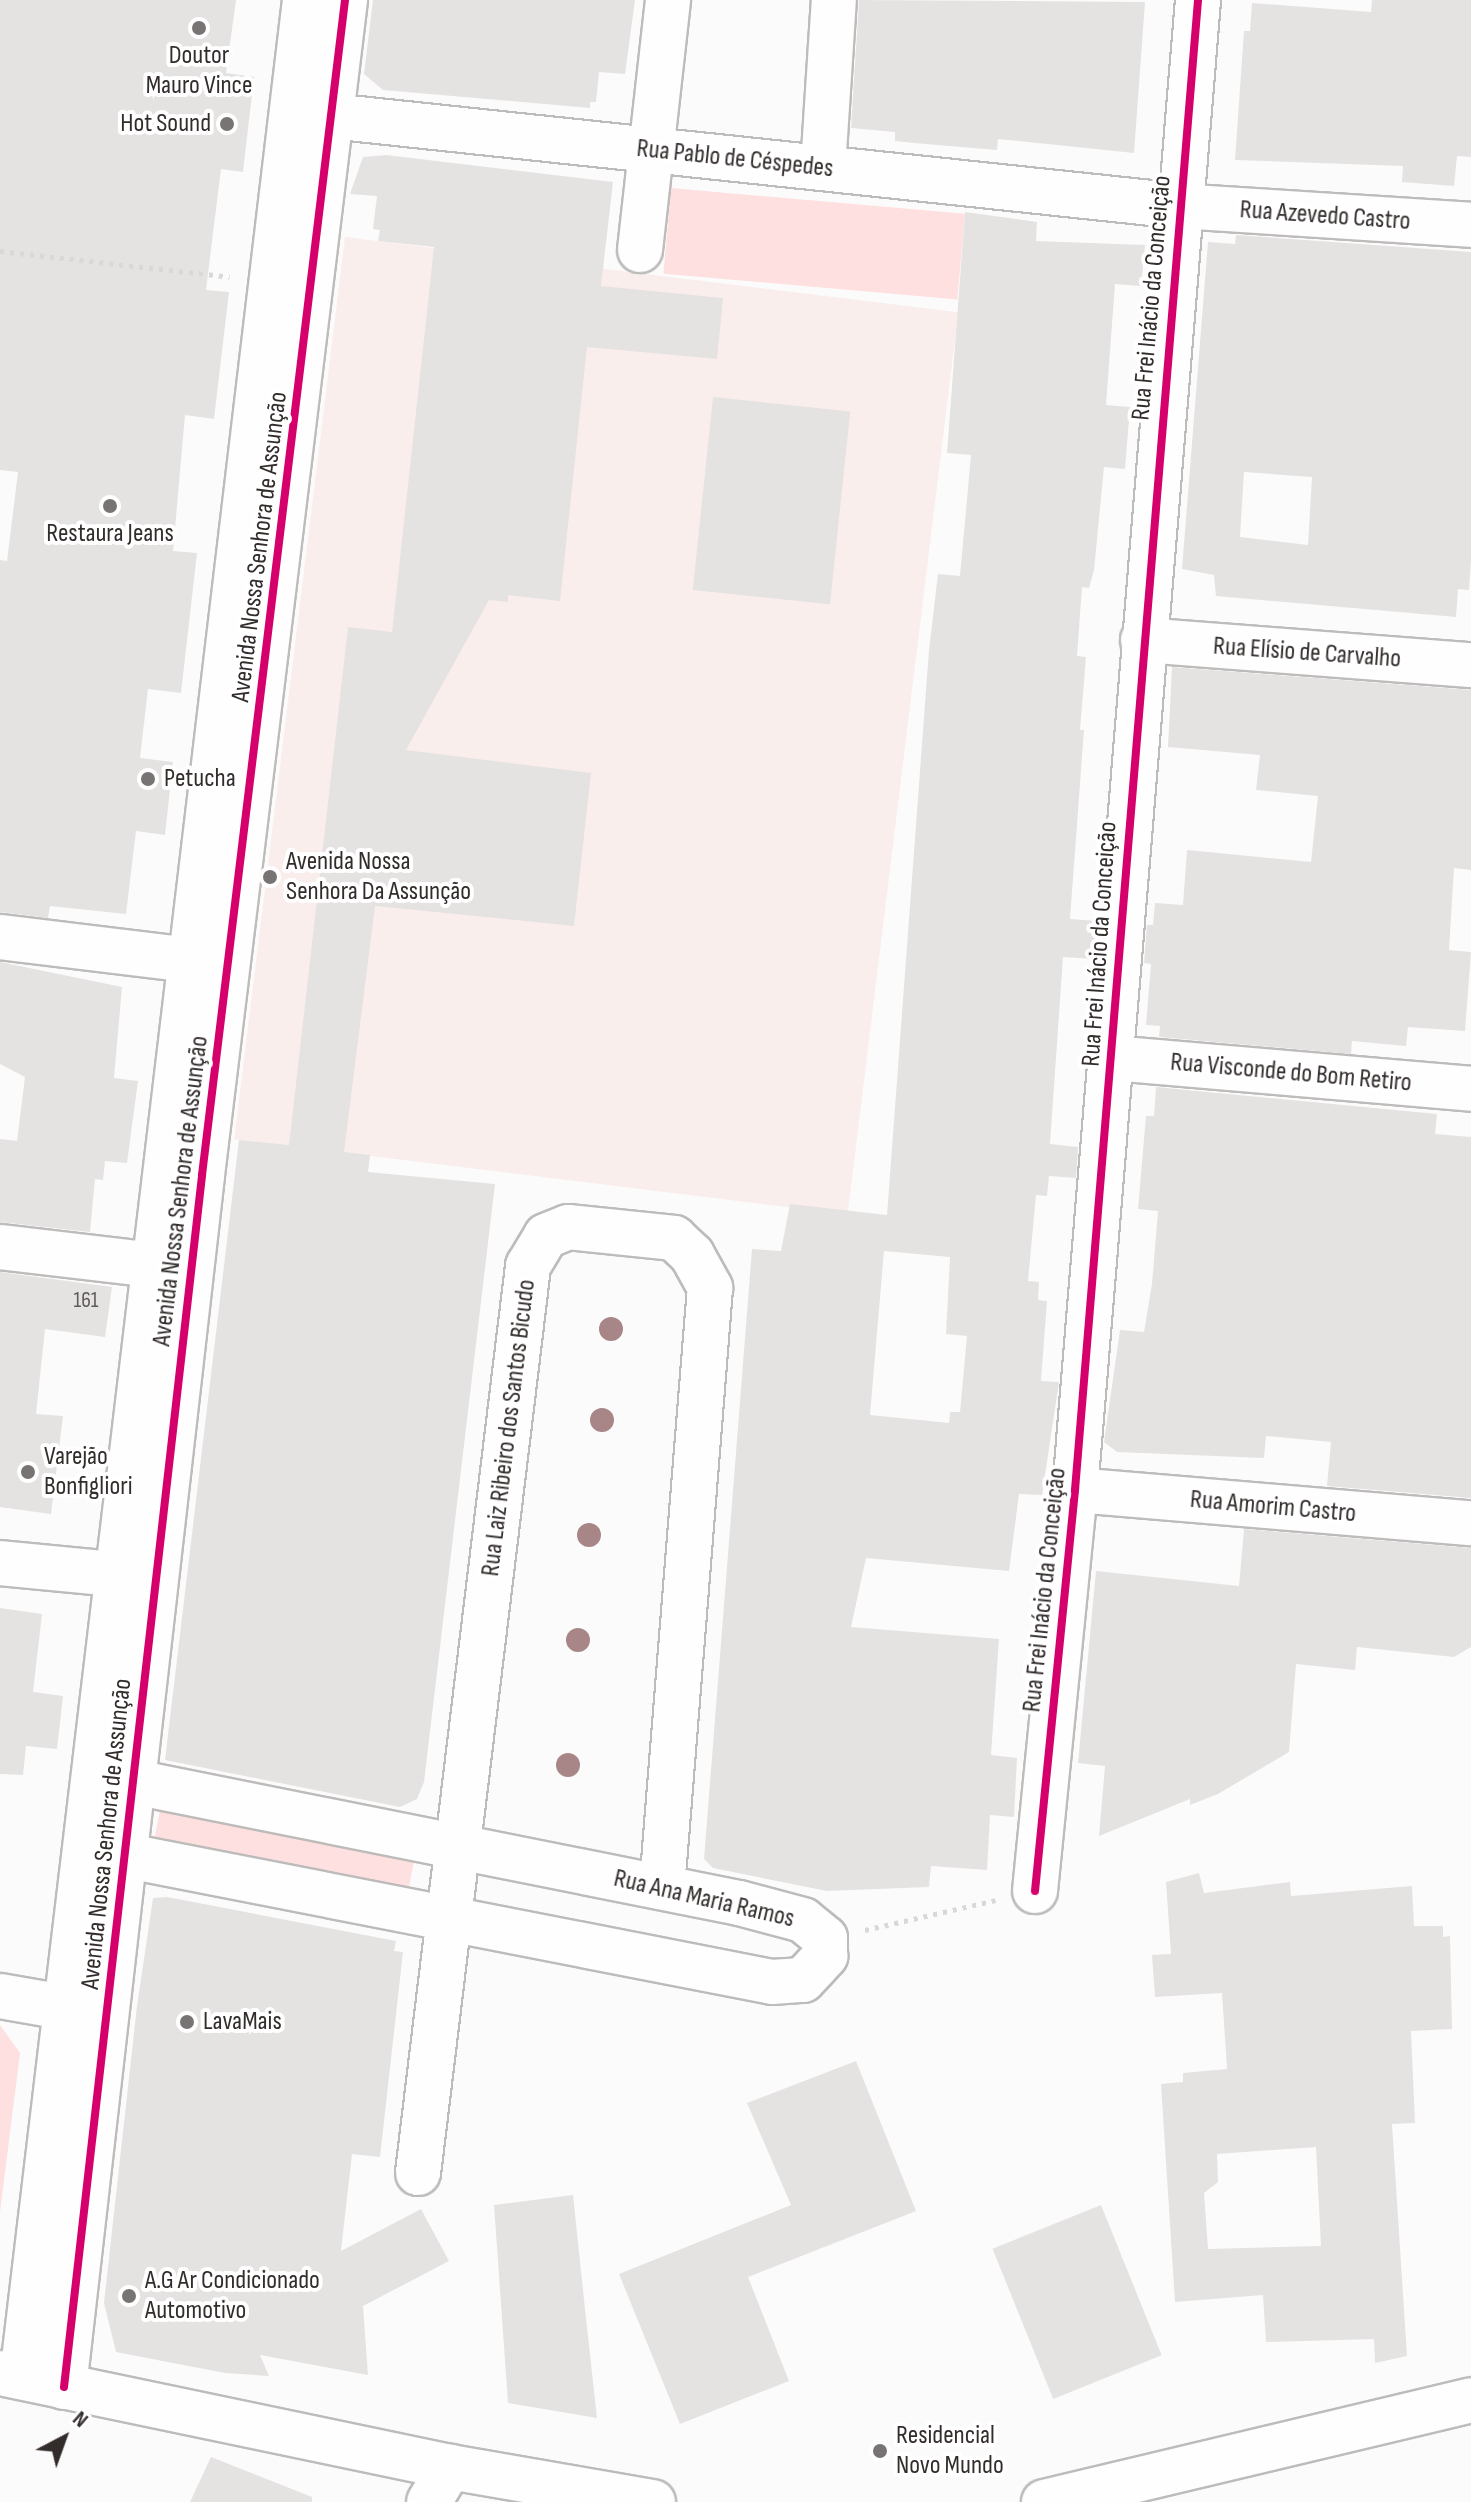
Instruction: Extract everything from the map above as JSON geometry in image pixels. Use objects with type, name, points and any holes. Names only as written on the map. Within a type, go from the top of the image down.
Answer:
[{"type":"street","name":"Avenida Nossa Senhora de Assunção","points":[[64,2387],[86,2011],[171,1267],[311,114],[305,0]]},
{"type":"street","name":"Avenida Nossa Senhora de Assunção","points":[[208,962],[271,281],[311,114],[345,0]]},
{"type":"street","points":[[640,250],[668,0]]},
{"type":"street","points":[[823,168],[834,0]]},
{"type":"street","name":"Rua Frei Inácio da Conceição","points":[[1035,1891],[1075,1490],[1198,0]]},
{"type":"street","name":"Rua Pablo de Céspedes","points":[[311,114],[1179,206]]},
{"type":"street","name":"Rua Azevedo Castro","points":[[1179,206],[1471,225]]},
{"type":"street","name":"Rua Elísio de Carvalho","points":[[1143,640],[1471,665]]},
{"type":"street","points":[[0,937],[208,962]]},
{"type":"street","name":"Rua Visconde do Bom Retiro","points":[[1112,1058],[1471,1089]]},
{"type":"street","name":"Rua Laiz Ribeiro dos Santos Bicudo","points":[[418,2173],[528,1266],[546,1236],[568,1227],[674,1238],[698,1263],[710,1288],[662,1887]]},
{"type":"street","points":[[0,1247],[171,1267]]},
{"type":"street","name":"Rua Amorim Castro","points":[[1075,1490],[1471,1523]]},
{"type":"street","points":[[0,1563],[136,1577]]},
{"type":"street","name":"Rua Ana Maria Ramos","points":[[104,1852],[772,1982],[803,1980],[825,1956],[825,1938],[803,1920],[458,1845],[112,1778]]},
{"type":"street","points":[[0,1996],[86,2011]]},
{"type":"street","name":"Avenida Nossa Senhora de Assunção","points":[[11,2375],[86,2011]]},
{"type":"street","points":[[11,2375],[439,2484],[653,2502]]},
{"type":"street","points":[[1044,2502],[1471,2400]]},
{"type":"path","points":[[0,251],[271,281]]},
{"type":"path","points":[[825,1938],[1035,1891]]},
{"type":"shaded area","points":[[671,188],[965,214],[957,299],[664,274]]},
{"type":"shaded area","points":[[345,237],[958,312],[848,1215],[234,1139]]},
{"type":"shaded area","points":[[161,1805],[415,1854],[408,1891],[154,1841]]},
{"type":"shaded area","points":[[0,2025],[20,2053],[0,2212]]},
{"type":"building","points":[[0,0],[236,0],[226,73],[254,77],[243,172],[221,169],[206,290],[229,292],[214,419],[185,415],[173,551],[197,553],[181,693],[148,689],[140,758],[173,762],[165,835],[136,831],[126,914],[50,906],[48,918],[0,912],[0,560],[7,561],[18,472],[0,470]]},
{"type":"building","points":[[373,0],[635,0],[625,74],[599,72],[596,102],[590,102],[590,108],[383,90],[364,74]]},
{"type":"building","points":[[859,0],[1145,2],[1134,153],[998,139],[997,150],[914,143],[895,141],[895,132],[851,128]]},
{"type":"building","points":[[1372,0],[1471,0],[1471,157],[1457,156],[1454,186],[1402,182],[1403,166],[1235,160],[1244,31],[1250,31],[1252,3],[1371,12]]},
{"type":"building","points":[[386,155],[613,182],[601,286],[723,298],[717,359],[587,347],[560,601],[508,595],[508,602],[489,600],[406,750],[591,773],[574,926],[375,906],[344,1152],[370,1155],[368,1172],[495,1184],[424,1782],[417,1799],[400,1807],[165,1760],[239,1140],[289,1145],[348,627],[392,632],[434,247],[378,241],[380,230],[373,229],[377,196],[350,194],[363,157]]},
{"type":"building","points":[[965,212],[1037,222],[1036,241],[1145,245],[1141,286],[1115,284],[1106,405],[1130,407],[1125,469],[1104,467],[1094,570],[1089,588],[1082,587],[1077,656],[1086,657],[1080,730],[1084,730],[1070,919],[1097,921],[1094,959],[1063,957],[1050,1144],[1078,1147],[1076,1178],[1049,1176],[1047,1196],[1036,1195],[1028,1281],[1039,1282],[1038,1300],[1047,1301],[1041,1381],[1059,1382],[1042,1495],[1019,1494],[1009,1571],[866,1558],[851,1627],[999,1639],[991,1755],[1017,1758],[1014,1817],[990,1815],[987,1870],[931,1866],[929,1887],[827,1891],[713,1868],[704,1859],[752,1249],[781,1251],[790,1204],[887,1215],[929,650],[938,574],[960,576],[971,455],[947,453]],"holes":[[[884,1251],[950,1257],[946,1334],[967,1336],[960,1412],[950,1412],[949,1423],[870,1415]]]},
{"type":"building","points":[[1236,235],[1471,252],[1471,561],[1469,590],[1458,589],[1456,617],[1216,596],[1214,575],[1182,569],[1208,242],[1235,244]],"holes":[[[1244,472],[1312,477],[1308,545],[1240,537]]]},
{"type":"building","points":[[713,397],[850,411],[830,604],[693,590]]},
{"type":"building","points":[[1172,667],[1471,690],[1471,870],[1454,868],[1449,950],[1471,952],[1465,1031],[1408,1027],[1406,1046],[1352,1041],[1351,1054],[1159,1037],[1160,1026],[1146,1025],[1151,964],[1144,963],[1147,925],[1153,925],[1155,903],[1183,905],[1187,850],[1311,862],[1318,796],[1256,790],[1260,755],[1168,747]]},
{"type":"building","points":[[0,962],[122,987],[114,1078],[138,1081],[127,1163],[105,1161],[103,1180],[95,1179],[90,1232],[0,1222],[0,1139],[17,1141],[25,1077],[0,1064]]},
{"type":"building","points":[[1156,1087],[1437,1114],[1435,1134],[1471,1137],[1471,1498],[1327,1486],[1331,1442],[1266,1436],[1264,1458],[1117,1452],[1104,1442],[1120,1330],[1144,1332],[1152,1284],[1158,1211],[1138,1209],[1146,1116],[1154,1116]]},
{"type":"building","points":[[0,1272],[112,1287],[105,1337],[45,1329],[36,1414],[63,1416],[51,1514],[0,1507]]},
{"type":"building","points":[[1244,1529],[1471,1548],[1471,1647],[1454,1657],[1357,1647],[1355,1670],[1296,1664],[1289,1752],[1218,1794],[1190,1805],[1190,1799],[1099,1836],[1105,1766],[1078,1763],[1096,1571],[1239,1586]]},
{"type":"building","points":[[0,1608],[42,1614],[33,1692],[63,1696],[57,1749],[26,1746],[23,1775],[0,1774]]},
{"type":"building","points":[[1199,1873],[1204,1893],[1290,1882],[1291,1896],[1412,1886],[1414,1926],[1443,1926],[1443,1937],[1450,1936],[1452,2029],[1411,2031],[1415,2123],[1392,2124],[1407,2356],[1375,2363],[1374,2339],[1266,2342],[1263,2295],[1175,2302],[1161,2084],[1183,2082],[1183,2073],[1227,2069],[1222,1993],[1155,1997],[1152,1955],[1171,1954],[1166,1882]],"holes":[[[1316,2147],[1321,2246],[1208,2249],[1204,2193],[1218,2182],[1217,2154]]]},
{"type":"building","points":[[167,1897],[396,1941],[394,1951],[403,1952],[380,2157],[352,2154],[341,2251],[421,2209],[449,2261],[363,2306],[368,2375],[260,2355],[269,2376],[225,2373],[116,2352],[104,2303],[137,2006],[153,1898]]},
{"type":"building","points":[[856,2061],[916,2211],[748,2277],[789,2381],[680,2424],[619,2274],[791,2205],[747,2103]]},
{"type":"building","points":[[573,2195],[597,2418],[508,2403],[494,2205]]},
{"type":"building","points":[[1101,2205],[1162,2355],[1053,2399],[993,2249]]},
{"type":"building","points":[[211,2457],[312,2497],[312,2502],[190,2502]]},
{"type":"cycle path","points":[[64,2387],[202,1175],[345,0]]},
{"type":"cycle path","points":[[1035,1891],[1075,1490],[1198,0]]},
{"type":"place","name":"Doutor Mauro Vince","points":[[199,28]]},
{"type":"place","name":"Hot Sound","points":[[227,124]]},
{"type":"place","name":"Restaura Jeans","points":[[110,506]]},
{"type":"place","name":"Petucha","points":[[148,779]]},
{"type":"place","name":"Avenida Nossa Senhora Da Assunção","points":[[270,877]]},
{"type":"place","name":"Varejão Bonfigliori","points":[[28,1472]]},
{"type":"place","name":"LavaMais","points":[[187,2022]]},
{"type":"place","name":"A.G Ar Condicionado Automotivo","points":[[129,2296]]},
{"type":"place","name":"Residencial Novo Mundo","points":[[880,2451]]}]
